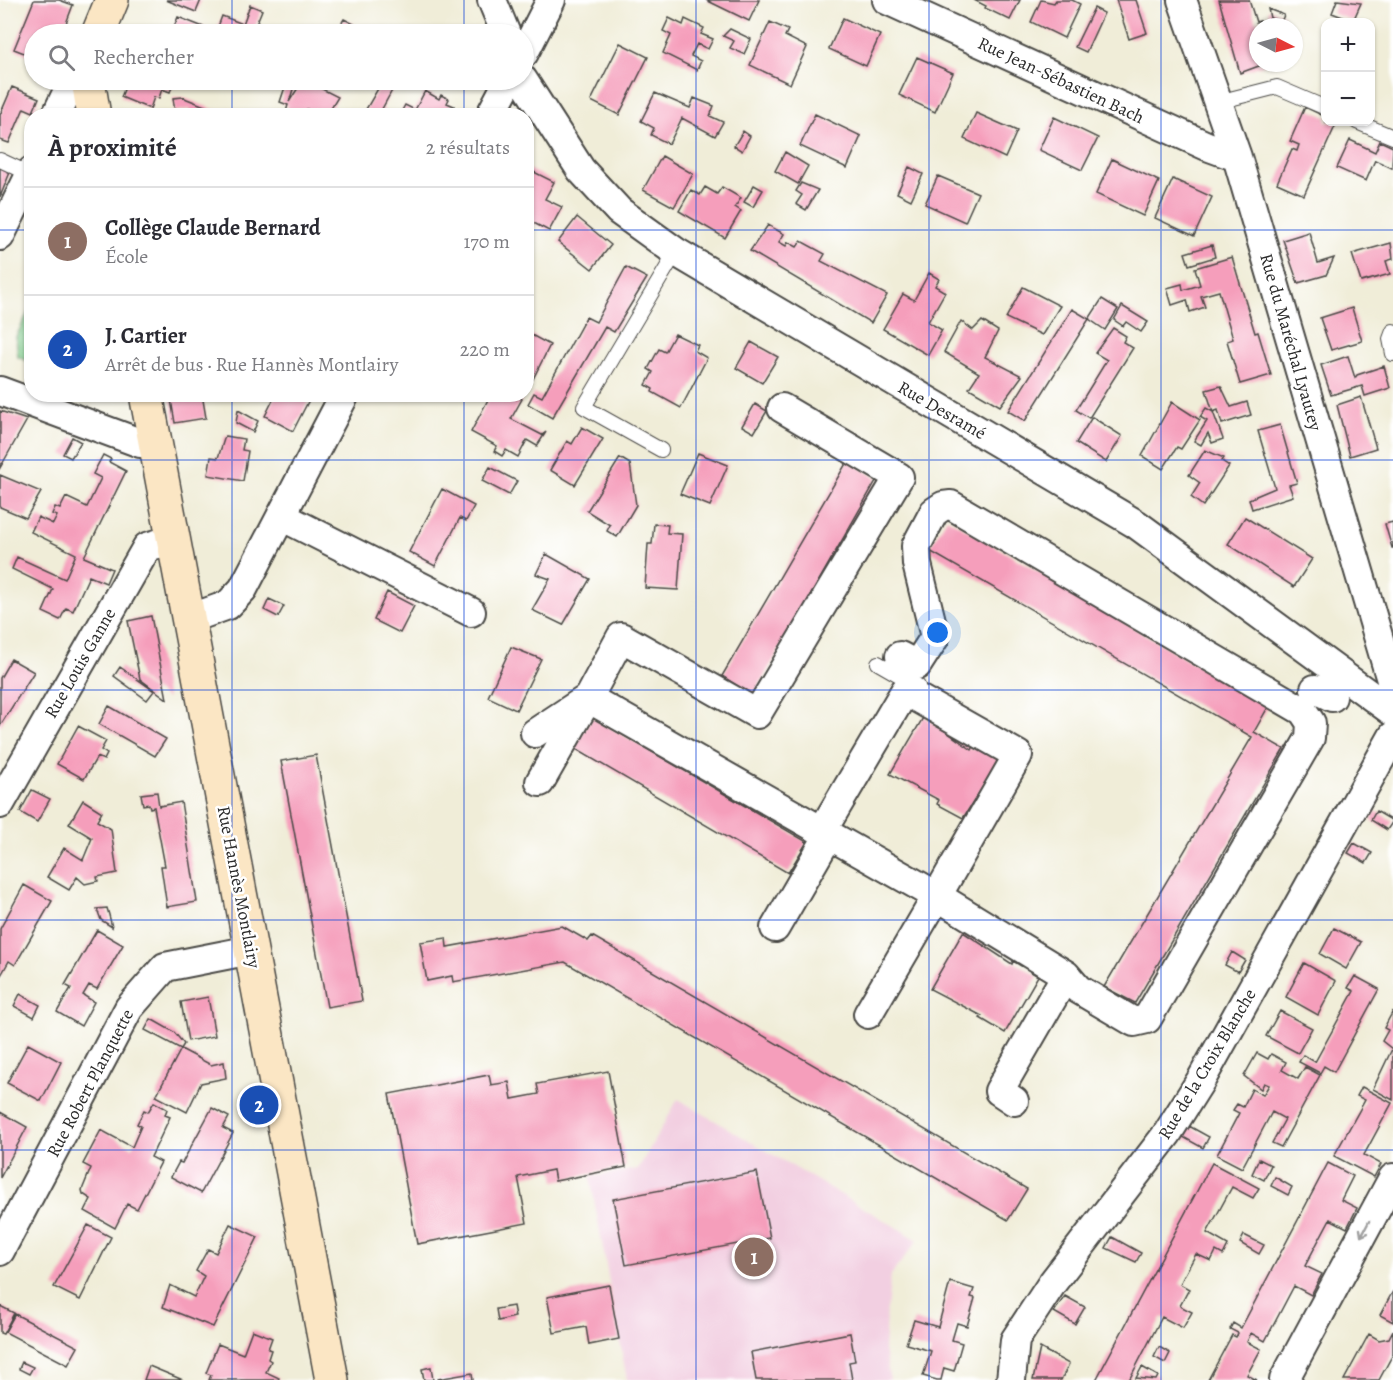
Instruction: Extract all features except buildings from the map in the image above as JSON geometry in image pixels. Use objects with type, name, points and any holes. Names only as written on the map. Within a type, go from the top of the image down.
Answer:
[{"type":"street","points":[[102,24],[112,0]]},
{"type":"street","points":[[492,0],[502,24]]},
{"type":"street","points":[[534,33],[551,0]]},
{"type":"street","name":"Rue Jean-Sébastien Bach","points":[[887,0],[1207,146],[1237,157]]},
{"type":"street","name":"Rue du Maréchal Lyautey","points":[[1182,0],[1237,157],[1393,687]]},
{"type":"street","points":[[60,108],[68,90]]},
{"type":"street","points":[[90,90],[93,108]]},
{"type":"street","points":[[494,108],[504,90]]},
{"type":"street","name":"Rue Desramé","points":[[529,90],[580,170],[619,211],[676,252],[1136,524],[1393,712]]},
{"type":"street","points":[[0,236],[24,186]]},
{"type":"street","points":[[0,391],[24,400]]},
{"type":"street","points":[[30,402],[140,442],[155,441]]},
{"type":"street","name":"Rue Hannès Montlairy","points":[[148,402],[332,1380]]},
{"type":"street","points":[[189,619],[228,605],[243,589],[341,402]]},
{"type":"street","points":[[540,782],[621,637],[757,714],[905,486],[782,408]]},
{"type":"street","points":[[588,698],[937,896],[1066,975],[1078,989],[1134,1022],[1146,1019],[1310,738],[1311,723],[1303,711],[951,505],[943,506],[934,512],[916,546],[916,564],[935,636],[917,665],[889,660]]},
{"type":"street","points":[[281,516],[471,612]]},
{"type":"street","name":"Rue Louis Ganne","points":[[0,804],[147,548],[174,539]]},
{"type":"street","points":[[775,928],[825,833],[905,691],[1018,755],[868,1014]]},
{"type":"street","points":[[535,733],[588,698]]},
{"type":"street","name":"Rue de la Croix Blanche","points":[[1011,1380],[1015,1340],[1053,1281],[1167,1134],[1201,1080],[1393,736]]},
{"type":"street","name":"Rue Robert Planquette","points":[[0,1251],[129,1008],[165,968],[251,950]]},
{"type":"street","points":[[1014,1101],[999,1091],[1066,975]]},
{"type":"street","points":[[1284,1380],[1393,1178]]},
{"type":"lane","points":[[1218,102],[1277,87],[1321,106]]},
{"type":"lane","points":[[1367,126],[1393,137]]},
{"type":"lane","points":[[0,160],[24,169]]},
{"type":"lane","points":[[661,450],[584,407],[676,252]]},
{"type":"lane","points":[[1393,331],[1390,339],[1393,354]]},
{"type":"lane","points":[[889,660],[1013,738]]},
{"type":"shaded area","points":[[678,1099],[918,1240],[891,1275],[884,1350],[890,1380],[627,1380],[590,1177],[638,1169]]},
{"type":"green space","points":[[24,321],[24,359],[18,357],[16,337]]},
{"type":"place","name":"J. Cartier","points":[[259,1105]]},
{"type":"place","name":"Collège Claude Bernard","points":[[754,1257]]}]
